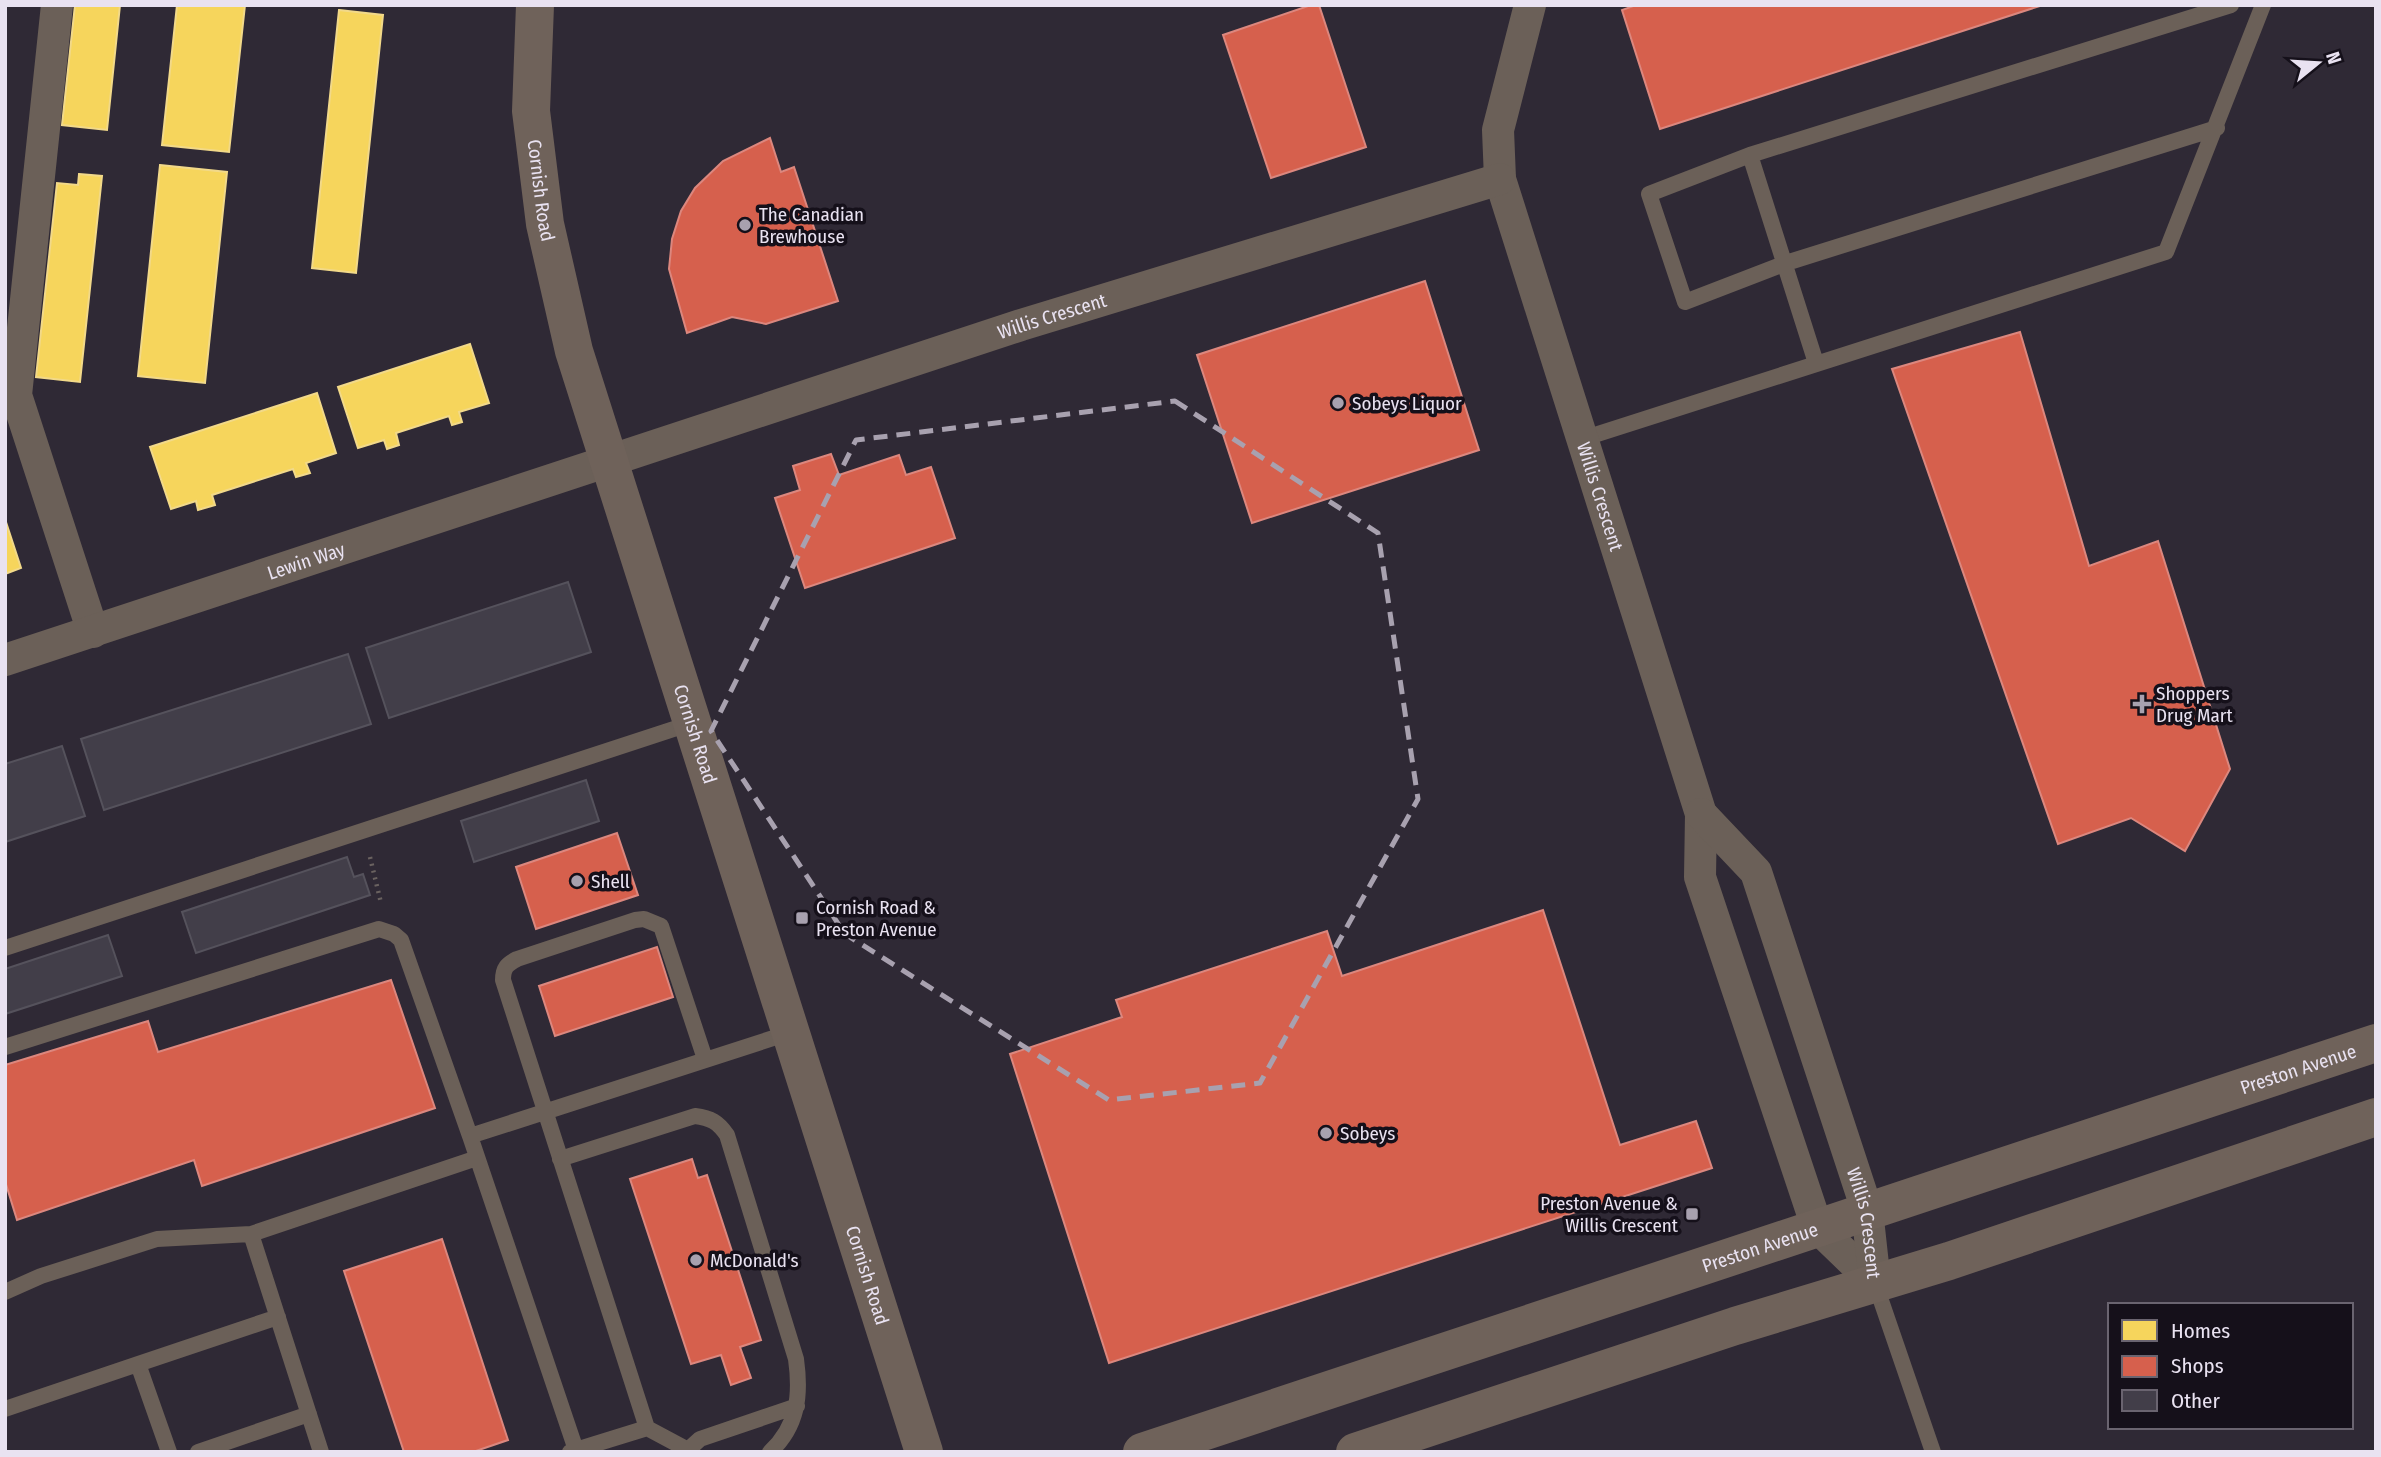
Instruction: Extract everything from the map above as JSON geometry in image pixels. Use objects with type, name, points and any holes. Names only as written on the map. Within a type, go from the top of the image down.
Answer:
[{"type":"main road","name":"Cornish Road","points":[[535,5],[531,111],[545,224],[574,351],[923,1452]]},
{"type":"main road","name":"Preston Avenue","points":[[1142,1452],[2376,1043]]},
{"type":"main road","points":[[1355,1452],[1949,1261],[2376,1117]]},
{"type":"street","points":[[57,5],[16,395],[93,632]]},
{"type":"street","name":"Willis Crescent","points":[[1530,5],[1498,130],[1500,178],[1702,814],[1700,877],[1818,1227],[1875,1283]]},
{"type":"street","name":"Willis Crescent","points":[[607,460],[1021,325],[1500,178]]},
{"type":"street","name":"Lewin Way","points":[[5,660],[607,460]]},
{"type":"street","name":"Willis Crescent","points":[[1702,814],[1756,872],[1867,1210],[1875,1283]]},
{"type":"lane","points":[[2217,128],[1786,263],[1685,302],[1649,194],[1750,155],[2231,5]]},
{"type":"lane","points":[[1582,439],[2166,252],[2217,128],[2263,5]]},
{"type":"lane","points":[[1750,155],[1816,362]]},
{"type":"lane","points":[[5,948],[692,723]]},
{"type":"lane","points":[[705,1059],[661,926],[644,919],[622,924],[517,959],[508,963],[503,972],[647,1428],[691,1451],[700,1439],[797,1406]]},
{"type":"lane","points":[[5,1047],[379,929],[387,931],[401,940],[470,1136],[573,1451],[647,1428]]},
{"type":"lane","points":[[470,1136],[792,1032]]},
{"type":"lane","points":[[560,1159],[695,1116],[710,1118],[720,1125],[727,1135],[796,1359],[799,1380],[797,1406],[787,1433],[770,1452]]},
{"type":"lane","points":[[5,1292],[41,1276],[157,1239],[251,1234],[477,1158]]},
{"type":"lane","points":[[251,1234],[321,1452]]},
{"type":"lane","points":[[1875,1283],[1933,1452]]},
{"type":"lane","points":[[5,1409],[278,1317]]},
{"type":"lane","points":[[138,1364],[169,1452]]},
{"type":"lane","points":[[198,1452],[309,1414]]},
{"type":"path","points":[[363,830],[387,931]]},
{"type":"highlighted area","points":[[1175,401],[1378,533],[1418,799],[1260,1083],[1109,1100],[845,934],[711,731],[856,440]]},
{"type":"building: Homes","points":[[75,5],[120,5],[107,130],[62,125]]},
{"type":"building: Homes","points":[[177,5],[245,5],[229,152],[162,145]]},
{"type":"building: Homes","points":[[339,10],[383,15],[356,273],[312,268]]},
{"type":"building: Homes","points":[[160,165],[227,172],[205,383],[138,376]]},
{"type":"building: Homes","points":[[79,174],[102,176],[80,382],[36,377],[57,183],[78,185]]},
{"type":"building: Homes","points":[[470,344],[489,403],[459,412],[462,422],[452,425],[449,416],[396,433],[399,445],[387,449],[384,440],[358,448],[338,387]]},
{"type":"building: Homes","points":[[317,393],[336,453],[306,463],[310,473],[296,477],[293,469],[212,495],[215,505],[198,510],[196,501],[171,509],[150,447]]},
{"type":"building: Homes","points":[[5,519],[21,568],[5,574]]},
{"type":"building: Shops","points":[[1311,5],[1319,5],[1366,147],[1271,178],[1223,35]]},
{"type":"building: Shops","points":[[1636,5],[2043,5],[1660,129],[1622,10]]},
{"type":"building: Shops","name":"The Canadian Brewhouse","points":[[770,138],[781,172],[794,167],[838,301],[766,324],[732,317],[687,333],[669,269],[672,239],[681,211],[695,188],[723,161]]},
{"type":"building: Shops","name":"Sobeys Liquor","points":[[1425,281],[1479,450],[1252,523],[1197,355]]},
{"type":"building: Shops","points":[[2020,332],[2089,566],[2158,541],[2230,769],[2185,851],[2131,818],[2058,844],[1892,369]]},
{"type":"building: Shops","points":[[831,454],[839,475],[899,455],[906,475],[931,467],[955,538],[805,588],[775,498],[800,490],[793,466]]},
{"type":"building: Shops","name":"Shell","points":[[617,833],[638,895],[536,929],[516,867]]},
{"type":"building: Shops","name":"Sobeys","points":[[1543,910],[1620,1145],[1696,1121],[1712,1168],[1109,1363],[1010,1054],[1122,1017],[1116,1000],[1327,931],[1342,976]]},
{"type":"building: Shops","points":[[657,947],[673,997],[555,1036],[539,986]]},
{"type":"building: Shops","points":[[391,980],[435,1108],[202,1186],[194,1160],[17,1220],[5,1181],[5,1065],[148,1021],[158,1052]]},
{"type":"building: Shops","name":"McDonald's","points":[[692,1159],[698,1178],[707,1175],[761,1340],[740,1347],[751,1378],[731,1385],[721,1355],[691,1364],[630,1179]]},
{"type":"building: Shops","points":[[442,1239],[508,1440],[473,1452],[404,1452],[344,1271]]},
{"type":"building: Other","points":[[568,582],[591,652],[389,718],[366,648]]},
{"type":"building: Other","points":[[348,654],[371,724],[104,810],[81,739]]},
{"type":"building: Other","points":[[62,746],[85,816],[5,842],[5,764]]},
{"type":"building: Other","points":[[586,780],[599,821],[474,862],[461,821]]},
{"type":"building: Other","points":[[347,857],[354,877],[363,874],[370,895],[196,953],[182,912]]},
{"type":"building: Other","points":[[108,935],[122,976],[5,1014],[5,969]]},
{"type":"place","name":"The Canadian Brewhouse","points":[[745,225]]},
{"type":"place","name":"Sobeys Liquor","points":[[1338,403]]},
{"type":"place","name":"Shoppers Drug Mart","points":[[2142,704]]},
{"type":"place","name":"Shell","points":[[577,881]]},
{"type":"place","name":"Cornish Road & Preston Avenue","points":[[802,918]]},
{"type":"place","name":"Sobeys","points":[[1326,1133]]},
{"type":"place","name":"Preston Avenue & Willis Crescent","points":[[1692,1214]]},
{"type":"place","name":"McDonald's","points":[[696,1260]]}]
